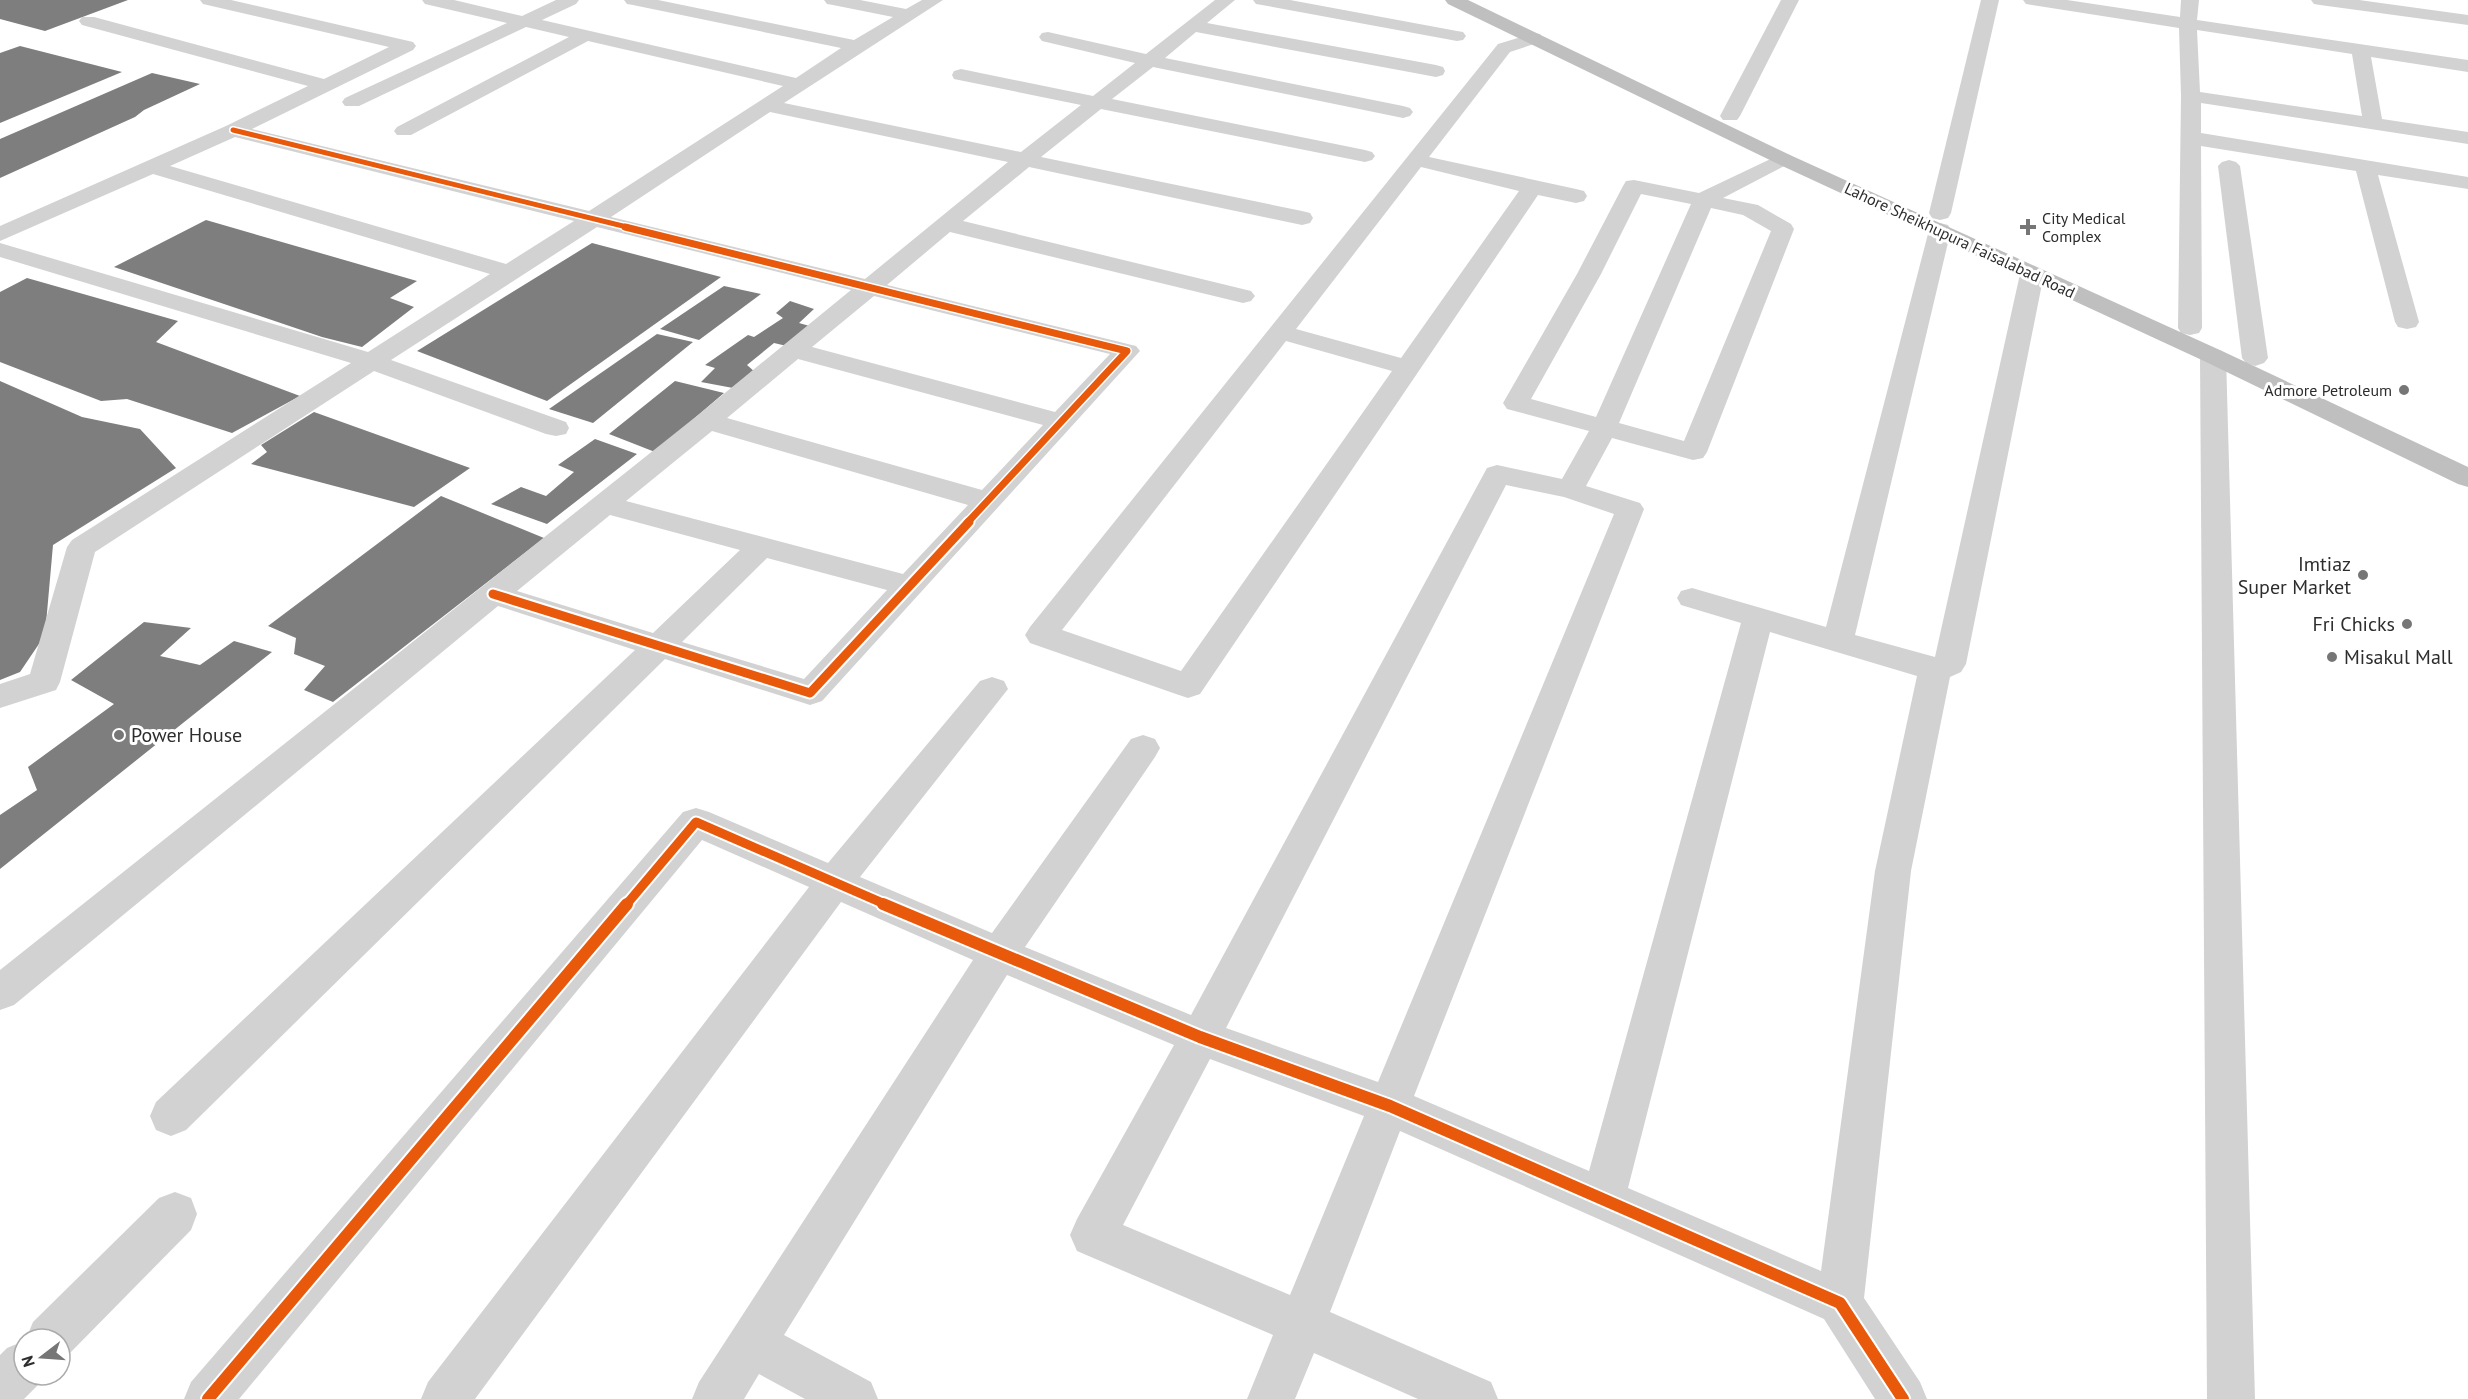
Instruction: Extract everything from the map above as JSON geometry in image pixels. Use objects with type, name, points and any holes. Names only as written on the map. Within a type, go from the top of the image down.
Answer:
[{"type":"highway","name":"Lahore Sheikhupura Faisalabad Road","points":[[1454,0],[1782,159],[1940,222],[2190,328],[2468,456]]},
{"type":"highway","name":"Lahore Sheikhupura Faisalabad Road","points":[[1484,0],[1730,116],[1940,222],[2032,273],[2213,356],[2468,478]]},
{"type":"street","points":[[0,234],[233,130],[407,46],[209,0]]},
{"type":"street","points":[[431,0],[798,84]]},
{"type":"street","points":[[352,102],[570,0]]},
{"type":"street","points":[[633,0],[857,46]]},
{"type":"street","points":[[833,0],[910,15]]},
{"type":"street","points":[[0,696],[44,682],[82,547],[507,272],[593,219],[857,46],[934,0]]},
{"type":"street","points":[[0,993],[707,421],[1094,103],[1226,0]]},
{"type":"street","points":[[1262,0],[1457,36]]},
{"type":"street","points":[[1730,116],[1790,0]]},
{"type":"street","points":[[1838,642],[1940,222],[1990,0]]},
{"type":"street","points":[[2032,0],[2468,66]]},
{"type":"street","points":[[2190,0],[2188,22],[2191,96],[2190,328]]},
{"type":"street","points":[[2320,0],[2468,20]]},
{"type":"street","points":[[88,21],[325,85]]},
{"type":"street","points":[[1192,26],[1436,71]]},
{"type":"street","points":[[404,131],[585,36]]},
{"type":"street","points":[[1048,38],[1403,112]]},
{"type":"street","points":[[1532,188],[1188,686],[1041,635],[1504,48],[1534,38]]},
{"type":"street","points":[[2360,49],[2373,123]]},
{"type":"street","points":[[961,75],[1365,156]]},
{"type":"street","points":[[2191,96],[2468,138]]},
{"type":"street","points":[[766,105],[1302,218]]},
{"type":"street","points":[[233,130],[868,289],[1127,351],[810,693],[493,594]]},
{"type":"street","points":[[2191,138],[2468,183]]},
{"type":"street","points":[[1570,490],[1604,428],[1704,199],[1782,159]]},
{"type":"street","points":[[1416,160],[1532,188],[1576,196]]},
{"type":"street","points":[[149,166],[507,272]]},
{"type":"street","points":[[2229,166],[2255,358]]},
{"type":"street","points":[[2365,166],[2407,322]]},
{"type":"street","points":[[1634,186],[1750,210],[1783,229],[1694,452],[1604,428],[1515,403],[1589,273],[1634,186]]},
{"type":"street","points":[[946,224],[1243,296]]},
{"type":"street","points":[[0,250],[371,361],[556,428]]},
{"type":"street","points":[[1692,598],[1935,670],[1950,664],[2032,273]]},
{"type":"street","points":[[1280,332],[1408,368]]},
{"type":"street","points":[[793,350],[1061,422]]},
{"type":"street","points":[[2213,356],[2231,1399]]},
{"type":"street","points":[[707,421],[988,501]]},
{"type":"street","points":[[1271,1399],[1301,1323],[1390,1106],[1630,508],[1570,490],[1497,474],[1093,1235],[1301,1323],[1474,1399]]},
{"type":"street","points":[[604,504],[909,586]]},
{"type":"street","points":[[171,1116],[762,546]]},
{"type":"street","points":[[1603,1199],[1758,618]]},
{"type":"street","points":[[1840,1303],[1893,871],[1935,670]]},
{"type":"street","points":[[446,1399],[835,881],[992,689]]},
{"type":"street","points":[[716,1399],[999,954],[1143,748]]},
{"type":"street","points":[[208,1399],[696,822],[999,954],[1200,1037],[1390,1106],[1840,1303],[1903,1399]]},
{"type":"street","points":[[62,1327],[175,1214]]},
{"type":"street","points":[[752,1344],[854,1399]]},
{"type":"street","points":[[0,1389],[12,1377]]},
{"type":"building","points":[[0,0],[128,0],[45,31],[0,19]]},
{"type":"building","points":[[20,46],[122,72],[0,123],[0,53]]},
{"type":"building","points":[[152,73],[200,84],[144,110],[135,117],[0,178],[0,139]]},
{"type":"building","points":[[206,220],[417,281],[390,298],[414,307],[362,347],[322,337],[114,267]]},
{"type":"building","points":[[592,243],[721,277],[547,401],[417,351]]},
{"type":"building","points":[[27,278],[178,321],[156,342],[300,396],[232,433],[127,399],[101,401],[0,362],[0,292]]},
{"type":"building","points":[[724,286],[761,294],[699,340],[660,329]]},
{"type":"building","points":[[790,301],[814,309],[799,323],[813,327],[791,347],[774,343],[747,365],[755,372],[733,388],[701,382],[715,368],[705,365],[748,335],[754,337],[783,318],[776,313]]},
{"type":"building","points":[[657,334],[693,342],[593,423],[549,409]]},
{"type":"building","points":[[0,381],[82,417],[140,429],[176,468],[53,545],[45,635],[20,672],[0,680]]},
{"type":"building","points":[[675,381],[724,393],[655,452],[609,434]]},
{"type":"building","points":[[314,412],[470,468],[414,507],[251,464],[267,452],[261,445]]},
{"type":"building","points":[[595,439],[637,454],[547,524],[491,504],[521,487],[546,496],[574,472],[558,465]]},
{"type":"building","points":[[441,496],[544,538],[333,702],[304,690],[325,666],[294,654],[296,638],[268,626]]},
{"type":"building","name":"Power House","points":[[144,622],[191,628],[160,656],[200,665],[234,641],[272,652],[0,869],[0,815],[37,790],[28,767],[114,704],[71,680]]},
{"type":"cycle path","points":[[233,130],[1127,351],[810,693],[493,594]]},
{"type":"cycle path","points":[[208,1399],[696,822],[999,954],[1200,1037],[1390,1106],[1840,1303],[1903,1399]]},
{"type":"place","name":"City Medical Complex","points":[[2028,227]]},
{"type":"place","name":"Admore Petroleum","points":[[2404,390]]},
{"type":"place","name":"Imtiaz Super Market","points":[[2363,575]]},
{"type":"place","name":"Fri Chicks","points":[[2407,624]]},
{"type":"place","name":"Misakul Mall","points":[[2332,657]]},
{"type":"place","name":"Power House","points":[[119,735]]}]
